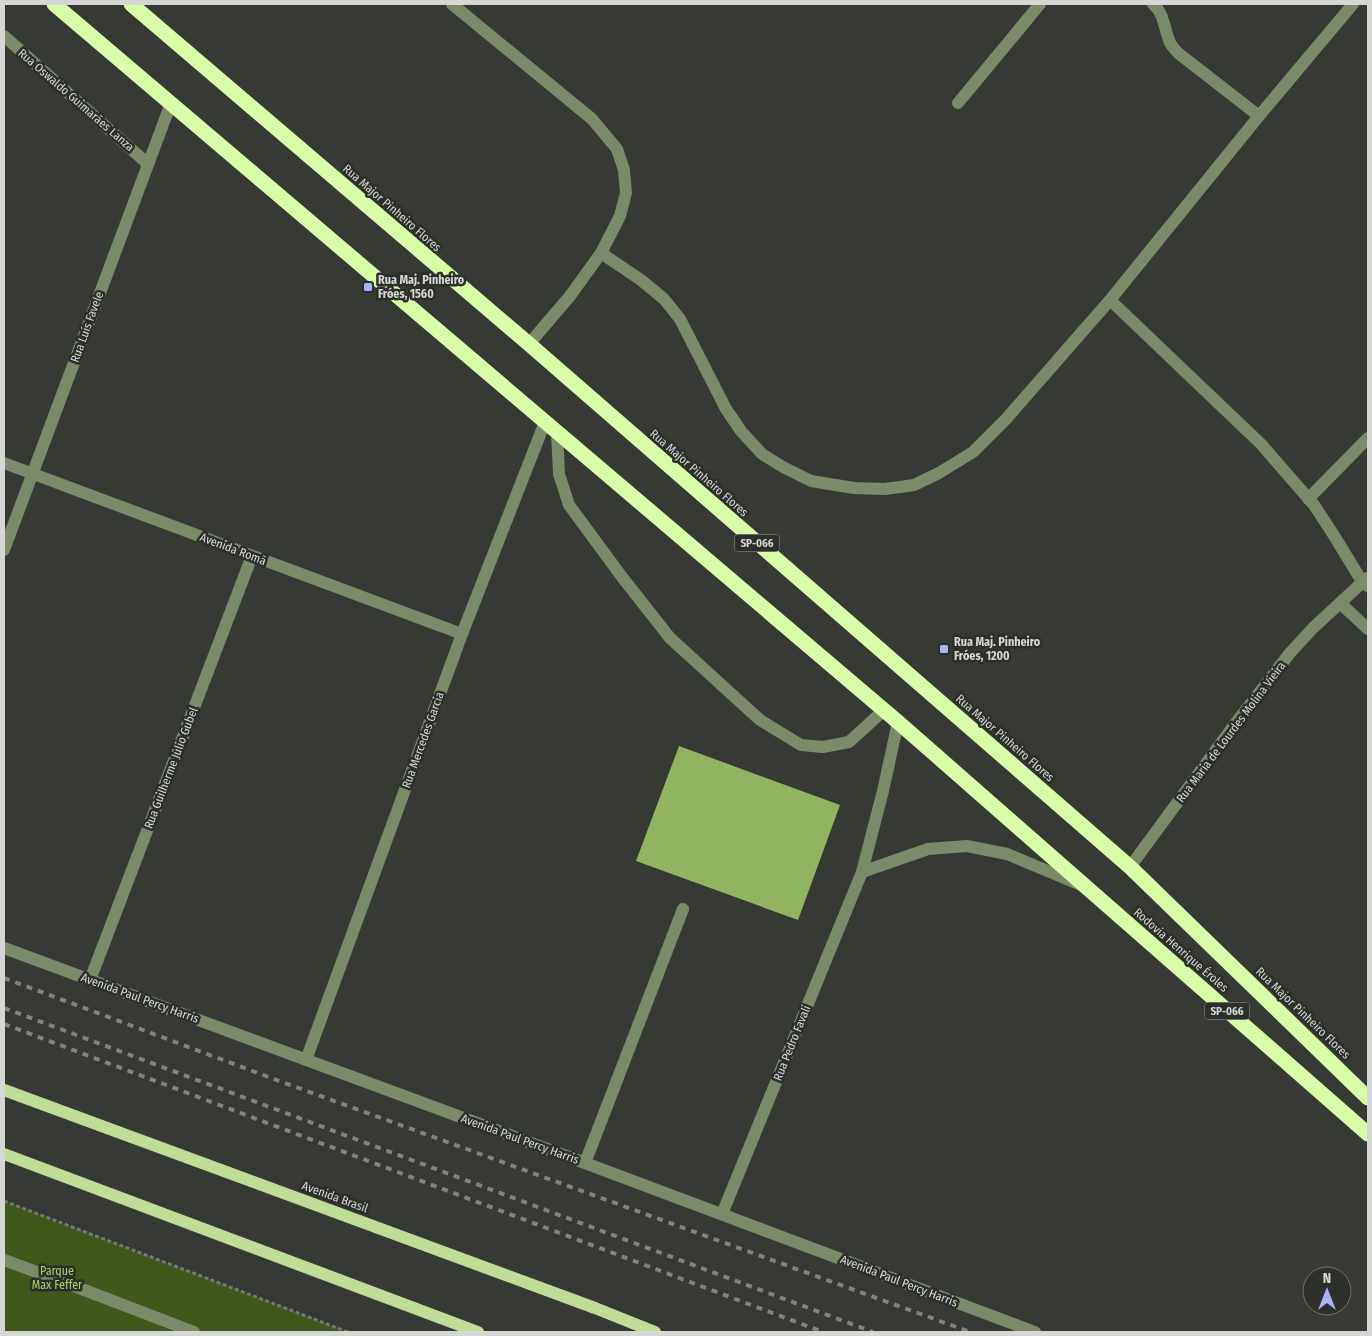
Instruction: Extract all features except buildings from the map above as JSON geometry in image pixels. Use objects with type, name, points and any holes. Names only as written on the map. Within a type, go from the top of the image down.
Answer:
[{"type":"highway","name":"SP-066","points":[[54,4],[884,710],[1086,888]]},
{"type":"highway","name":"Rua Major Pinheiro Flores","points":[[131,4],[528,344],[1130,867],[1368,1098]]},
{"type":"highway","name":"Rodovia Henrique Éroles","points":[[1086,888],[1368,1134]]},
{"type":"highway","points":[[1348,1078],[1368,1093]]},
{"type":"main road","name":"Avenida Brasil","points":[[4,1090],[595,1308],[655,1332]]},
{"type":"main road","points":[[4,1154],[478,1332]]},
{"type":"street","points":[[452,4],[592,119],[617,149],[624,170],[626,193],[620,216],[601,253],[570,296],[528,344]]},
{"type":"street","points":[[958,103],[1040,4]]},
{"type":"street","points":[[1153,4],[1156,6],[1164,22],[1169,42],[1178,53],[1259,116]]},
{"type":"street","points":[[601,253],[641,280],[664,299],[675,312],[690,336],[726,409],[741,431],[762,454],[812,481],[854,488],[885,490],[914,485],[939,474],[973,452],[1007,418],[1110,300],[1259,116],[1353,4]]},
{"type":"street","name":"Rua Oswaldo Guimarães Lanza","points":[[4,36],[148,164]]},
{"type":"street","name":"Rua Luís Favele","points":[[4,550],[171,103]]},
{"type":"street","points":[[1110,300],[1261,444],[1308,499],[1366,582]]},
{"type":"street","name":"Rua Mercedes Garcia","points":[[306,1060],[462,634],[545,422]]},
{"type":"street","points":[[557,432],[559,474],[569,505],[670,638],[760,720],[801,745],[824,748],[849,742],[884,710]]},
{"type":"street","points":[[1308,499],[1368,438]]},
{"type":"street","name":"Avenida Romã","points":[[4,463],[462,634]]},
{"type":"street","name":"Rua Guilherme Júlio Gubel","points":[[90,980],[252,556]]},
{"type":"street","name":"Rua Maria de Lourdes Molina Vieira","points":[[1130,867],[1235,724],[1290,653],[1313,628],[1366,582]]},
{"type":"street","points":[[1340,603],[1368,629]]},
{"type":"street","name":"Rua Pedro Favali","points":[[722,1214],[862,872],[883,791],[898,722]]},
{"type":"street","points":[[862,872],[928,849],[967,846],[1007,854],[1086,888]]},
{"type":"street","points":[[585,1162],[683,909]]},
{"type":"street","name":"Avenida Paul Percy Harris","points":[[4,948],[585,1162],[1035,1332]]},
{"type":"street","points":[[4,1260],[194,1332]]},
{"type":"path","points":[[4,1201],[348,1332]]},
{"type":"green space","name":"Parque Max Feffer","points":[[4,1201],[348,1332],[4,1332]]},
{"type":"railway","points":[[4,978],[282,1082],[970,1332]]},
{"type":"railway","points":[[4,1008],[873,1332]]},
{"type":"railway","points":[[4,1024],[823,1332]]},
{"type":"place","name":"Rua Maj. Pinheiro Fróes, 1560","points":[[368,287]]},
{"type":"place","name":"Rua Maj. Pinheiro Fróes, 1200","points":[[944,649]]}]
